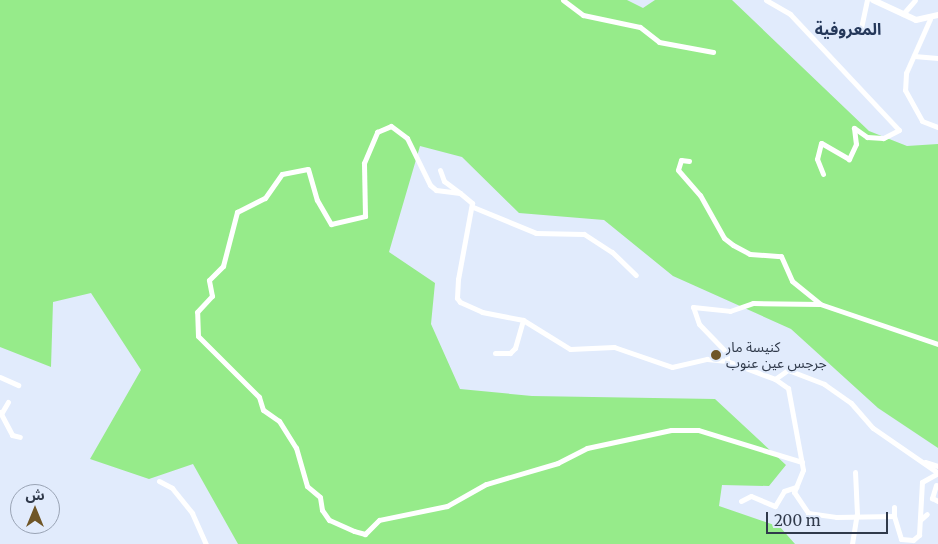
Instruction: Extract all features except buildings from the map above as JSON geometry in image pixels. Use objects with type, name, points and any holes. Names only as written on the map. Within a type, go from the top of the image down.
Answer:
[{"type":"street","points":[[563,0],[583,15],[640,26],[659,42],[713,52]]},
{"type":"street","points":[[766,0],[790,14],[899,130],[887,138],[873,138],[854,128],[856,144],[849,159],[821,143],[817,160],[823,174]]},
{"type":"street","points":[[844,35],[861,28],[867,0]]},
{"type":"street","points":[[873,0],[916,20],[938,15]]},
{"type":"street","points":[[903,14],[915,0]]},
{"type":"street","points":[[930,18],[905,81],[907,97],[922,121],[938,127]]},
{"type":"street","points":[[914,56],[938,58]]},
{"type":"street","points":[[460,193],[436,190],[430,185],[407,138],[385,126],[375,135],[363,169],[365,216],[330,224],[317,200],[308,169],[285,172],[265,198],[237,212],[235,229],[226,244],[223,266],[209,280],[212,296],[197,312],[198,336],[259,397],[263,410],[279,420],[296,448],[307,486],[320,497],[322,510],[329,520],[365,534],[379,520],[447,506],[486,484],[558,463],[587,448],[686,428],[802,462]]},
{"type":"street","points":[[689,161],[681,160],[678,170],[700,195],[724,238],[750,254],[781,256],[792,281],[820,304]]},
{"type":"street","points":[[440,170],[444,181],[473,206],[536,233],[584,234],[612,252],[636,275]]},
{"type":"street","points":[[473,206],[457,300],[482,312],[524,320],[568,348],[614,347],[672,367],[707,359],[728,362],[775,379],[788,388],[802,462],[802,478],[794,494],[808,513],[836,517],[857,514],[894,516]]},
{"type":"street","points":[[728,362],[727,353],[699,324],[693,307],[730,312],[753,303],[820,304],[938,344]]},
{"type":"street","points":[[495,353],[510,353],[515,348],[524,320]]},
{"type":"street","points":[[775,379],[788,370],[824,384],[855,406],[873,428],[938,473],[922,482],[917,538],[904,540],[894,516],[894,507]]},
{"type":"street","points":[[0,377],[18,384]]},
{"type":"street","points":[[8,402],[1,413],[10,423],[12,435],[20,437]]},
{"type":"street","points":[[915,458],[938,466]]},
{"type":"street","points":[[852,544],[857,514],[855,472]]},
{"type":"street","points":[[159,481],[172,488],[192,513],[206,544]]},
{"type":"street","points":[[936,485],[932,498],[938,501]]},
{"type":"street","points":[[741,498],[748,496],[775,506],[784,491],[797,487]]},
{"type":"street","points":[[920,520],[927,514]]},
{"type":"green space","points":[[0,0],[627,0],[643,8],[655,0],[732,0],[869,131],[907,146],[938,144],[938,448],[878,408],[791,329],[673,276],[604,220],[519,213],[462,157],[420,146],[389,252],[435,283],[431,324],[460,389],[532,396],[715,399],[786,465],[769,486],[722,485],[719,506],[780,527],[795,544],[238,544],[193,464],[149,479],[90,459],[141,370],[91,293],[53,302],[51,367],[0,347]]},
{"type":"place","name":"كنيسة مار جرجس عين عنوب","points":[[716,355]]},
{"type":"district","name":"المعروفية","points":[[848,29]]}]
